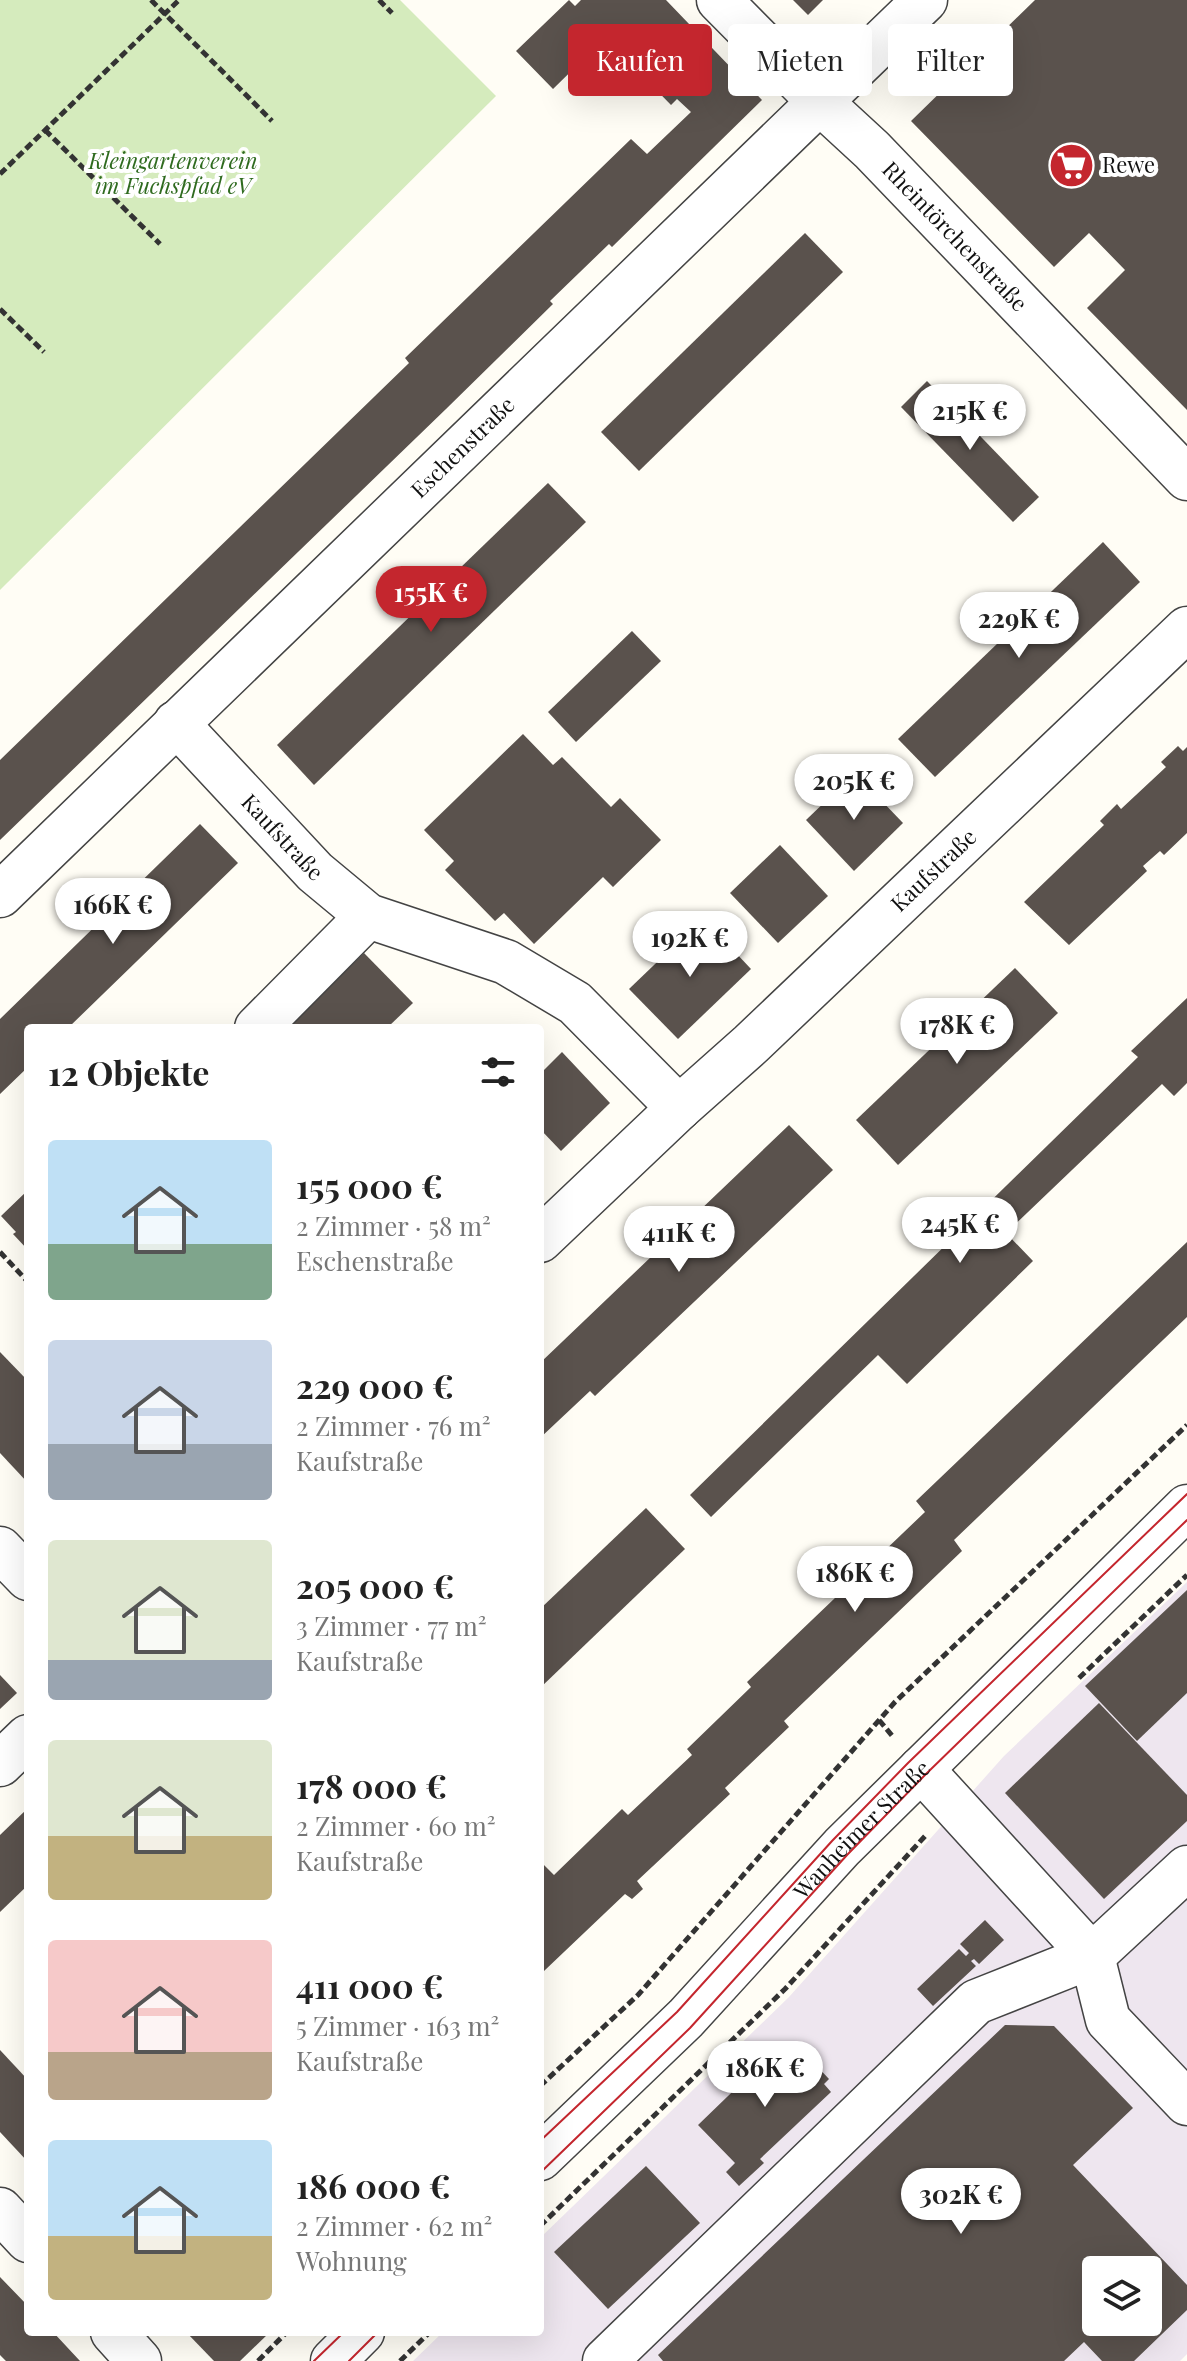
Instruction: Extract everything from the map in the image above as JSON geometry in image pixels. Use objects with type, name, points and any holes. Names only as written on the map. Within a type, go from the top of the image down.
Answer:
[{"type":"street","name":"Rheintörchenstraße","points":[[719,0],[872,150],[1187,478]]},
{"type":"street","name":"Eschenstraße","points":[[0,895],[925,0]]},
{"type":"street","name":"Kaufstraße","points":[[544,1236],[1187,629]]},
{"type":"street","name":"Kaufstraße","points":[[176,723],[315,872],[368,916],[506,962],[575,1003],[679,1108]]},
{"type":"street","points":[[261,1024],[368,916]]},
{"type":"street","name":"Wanheimer Straße","points":[[547,2136],[686,2018],[842,1847],[1187,1507]]},
{"type":"street","points":[[0,1549],[24,1574]]},
{"type":"street","points":[[0,1764],[24,1741]]},
{"type":"street","points":[[921,1769],[1092,1956],[1108,2020],[1187,2103]]},
{"type":"street","points":[[605,2361],[976,2002],[1092,1956],[1187,1868]]},
{"type":"street","points":[[0,2210],[24,2236]]},
{"type":"street","points":[[117,2336],[139,2361]]},
{"type":"street","points":[[333,2361],[358,2336]]},
{"type":"path","points":[[151,0],[272,121]]},
{"type":"path","points":[[0,174],[179,0]]},
{"type":"path","points":[[379,0],[392,13]]},
{"type":"path","points":[[45,130],[160,244]]},
{"type":"path","points":[[0,309],[44,352]]},
{"type":"path","points":[[0,1252],[24,1278]]},
{"type":"path","points":[[544,2082],[638,1995],[895,1702],[1187,1425]]},
{"type":"path","points":[[1075,1682],[1187,1575]]},
{"type":"path","points":[[544,2222],[785,1989],[954,1805]]},
{"type":"path","points":[[258,2361],[283,2336]]},
{"type":"path","points":[[400,2361],[426,2336]]},
{"type":"shaded area","points":[[1187,1582],[1187,2354],[1180,2361],[413,2361],[439,2336],[544,2336],[544,2234],[789,1997],[1004,1756]]},
{"type":"green space","name":"Kleingartenverein im Fuchspfad eV","points":[[0,0],[400,0],[496,96],[0,590]]},
{"type":"building","points":[[569,0],[575,6],[581,0],[666,0],[689,24],[568,24],[568,74],[553,89],[516,51]]},
{"type":"building","points":[[793,0],[823,0],[808,15]]},
{"type":"building","name":"Rewe","points":[[1035,0],[1187,0],[1187,410],[1087,308],[1125,270],[1089,233],[1054,267],[911,121],[937,96],[1013,96],[1013,24],[1010,24]]},
{"type":"building","points":[[712,48],[728,65],[728,96],[758,96],[762,100],[612,247],[609,244],[550,301],[553,304],[446,409],[0,840],[0,760],[409,363],[405,358],[631,139],[647,154],[691,112],[677,99],[671,105],[662,96],[712,96]]},
{"type":"building","points":[[805,233],[843,272],[639,471],[601,432]]},
{"type":"building","points":[[927,381],[1039,497],[1013,522],[901,407]]},
{"type":"building","points":[[548,483],[586,522],[314,785],[277,745]]},
{"type":"building","points":[[1103,542],[1140,582],[935,777],[898,739]]},
{"type":"building","points":[[632,631],[661,661],[576,742],[548,712]]},
{"type":"building","points":[[523,734],[553,765],[562,757],[611,807],[620,798],[661,840],[613,887],[603,877],[534,944],[504,913],[495,921],[445,870],[454,861],[424,830]]},
{"type":"building","points":[[1178,746],[1183,751],[1187,747],[1187,833],[1164,855],[1160,851],[1143,866],[1147,871],[1069,945],[1024,902],[1104,825],[1100,821],[1117,804],[1121,809],[1166,767],[1161,762]]},
{"type":"building","points":[[855,773],[903,823],[854,871],[806,820]]},
{"type":"building","points":[[200,824],[238,863],[72,1024],[24,1024],[24,1071],[0,1094],[0,1019]]},
{"type":"building","points":[[780,845],[828,896],[778,943],[730,893]]},
{"type":"building","points":[[703,918],[751,969],[678,1039],[629,989]]},
{"type":"building","points":[[364,953],[413,1003],[391,1024],[290,1024]]},
{"type":"building","points":[[1015,968],[1058,1013],[898,1165],[856,1120]]},
{"type":"building","points":[[1187,998],[1187,1083],[1174,1096],[1162,1084],[1006,1233],[1033,1261],[907,1384],[878,1355],[711,1517],[690,1495],[1138,1057],[1131,1051]]},
{"type":"building","points":[[562,1052],[610,1103],[561,1151],[544,1133],[544,1070]]},
{"type":"building","points":[[789,1125],[833,1170],[595,1396],[590,1391],[544,1434],[544,1359]]},
{"type":"building","points":[[24,1194],[24,1246],[13,1234],[16,1232],[1,1216]]},
{"type":"building","points":[[1187,1242],[1187,1317],[954,1540],[962,1551],[784,1721],[789,1727],[725,1788],[730,1794],[637,1881],[643,1889],[632,1899],[625,1894],[544,1971],[544,1865],[554,1875],[622,1809],[628,1815],[692,1755],[687,1749],[751,1687],[747,1682],[925,1512],[916,1501]]},
{"type":"building","points":[[0,1352],[24,1377],[24,1479],[0,1453]]},
{"type":"building","points":[[646,1508],[685,1549],[544,1684],[544,1605]]},
{"type":"building","points":[[1187,1590],[1187,1693],[1137,1741],[1085,1686]]},
{"type":"building","points":[[0,1675],[17,1693],[0,1709]]},
{"type":"building","points":[[1099,1703],[1187,1795],[1187,1821],[1104,1899],[1005,1793]]},
{"type":"building","points":[[24,1812],[24,1889],[0,1912],[0,1835]]},
{"type":"building","points":[[985,1920],[1004,1940],[979,1964],[974,1959],[971,1961],[976,1966],[933,2006],[917,1989],[959,1949],[966,1956],[969,1953],[960,1944]]},
{"type":"building","points":[[1005,2025],[1054,2026],[1133,2108],[1073,2165],[1159,2256],[1082,2256],[1082,2336],[1160,2336],[1134,2361],[1102,2361],[1084,2342],[1064,2361],[663,2361],[658,2355]]},
{"type":"building","points":[[785,2041],[804,2060],[814,2054],[817,2057],[812,2061],[829,2079],[824,2084],[831,2092],[760,2159],[764,2163],[739,2186],[726,2172],[735,2163],[698,2125]]},
{"type":"building","points":[[0,2050],[24,2076],[24,2158],[0,2132]]},
{"type":"building","points":[[646,2166],[700,2223],[608,2309],[554,2252]]},
{"type":"building","points":[[1162,2259],[1187,2285],[1187,2310],[1162,2334]]},
{"type":"building","points":[[0,2277],[24,2302],[24,2336],[57,2336],[80,2361],[6,2361],[0,2355]]},
{"type":"building","points":[[190,2336],[266,2336],[240,2361],[214,2361]]},
{"type":"tram line","points":[[544,2137],[677,2012],[832,1841],[908,1763],[1187,1494]]},
{"type":"tram line","points":[[544,2169],[690,2028],[847,1855],[926,1774],[1187,1520]]},
{"type":"tram line","points":[[314,2361],[340,2336]]},
{"type":"tram line","points":[[349,2361],[374,2336]]},
{"type":"place","name":"Rewe","points":[[1071,165]]}]
